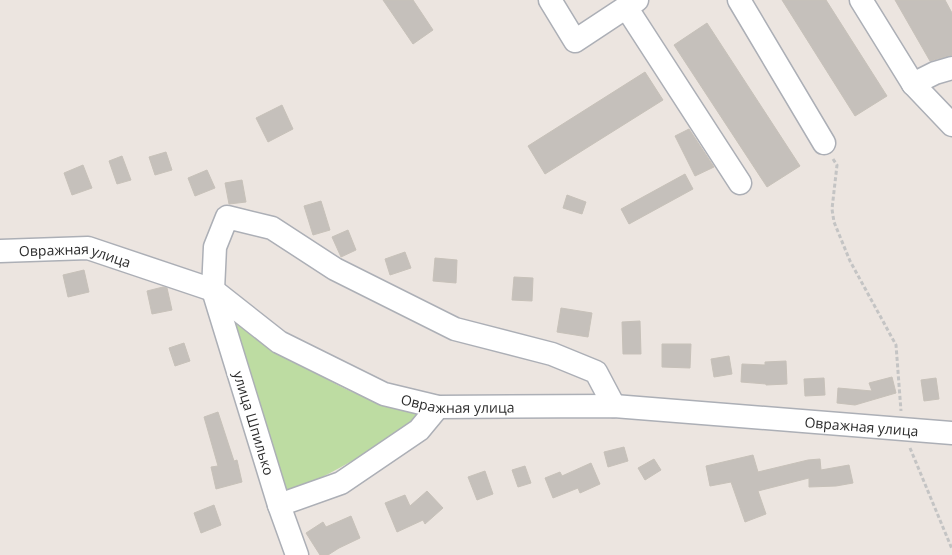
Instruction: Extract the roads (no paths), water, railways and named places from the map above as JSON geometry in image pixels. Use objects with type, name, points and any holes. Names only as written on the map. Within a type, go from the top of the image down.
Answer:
[{"type":"street","points":[[550,0],[576,41],[631,4],[740,183]]},
{"type":"street","points":[[740,0],[824,143]]},
{"type":"street","points":[[861,0],[913,84],[951,122]]},
{"type":"street","points":[[913,84],[935,72],[952,68]]},
{"type":"street","name":"улица Шпилько","points":[[297,555],[279,505],[213,290],[214,247],[227,217],[272,228],[335,268],[455,329],[552,354],[596,372],[614,406]]},
{"type":"street","name":"Овражная улица","points":[[0,252],[88,248],[213,290],[279,342],[384,394],[438,408],[614,406],[952,433]]},
{"type":"street","points":[[279,505],[341,483],[419,430],[438,408]]}]
